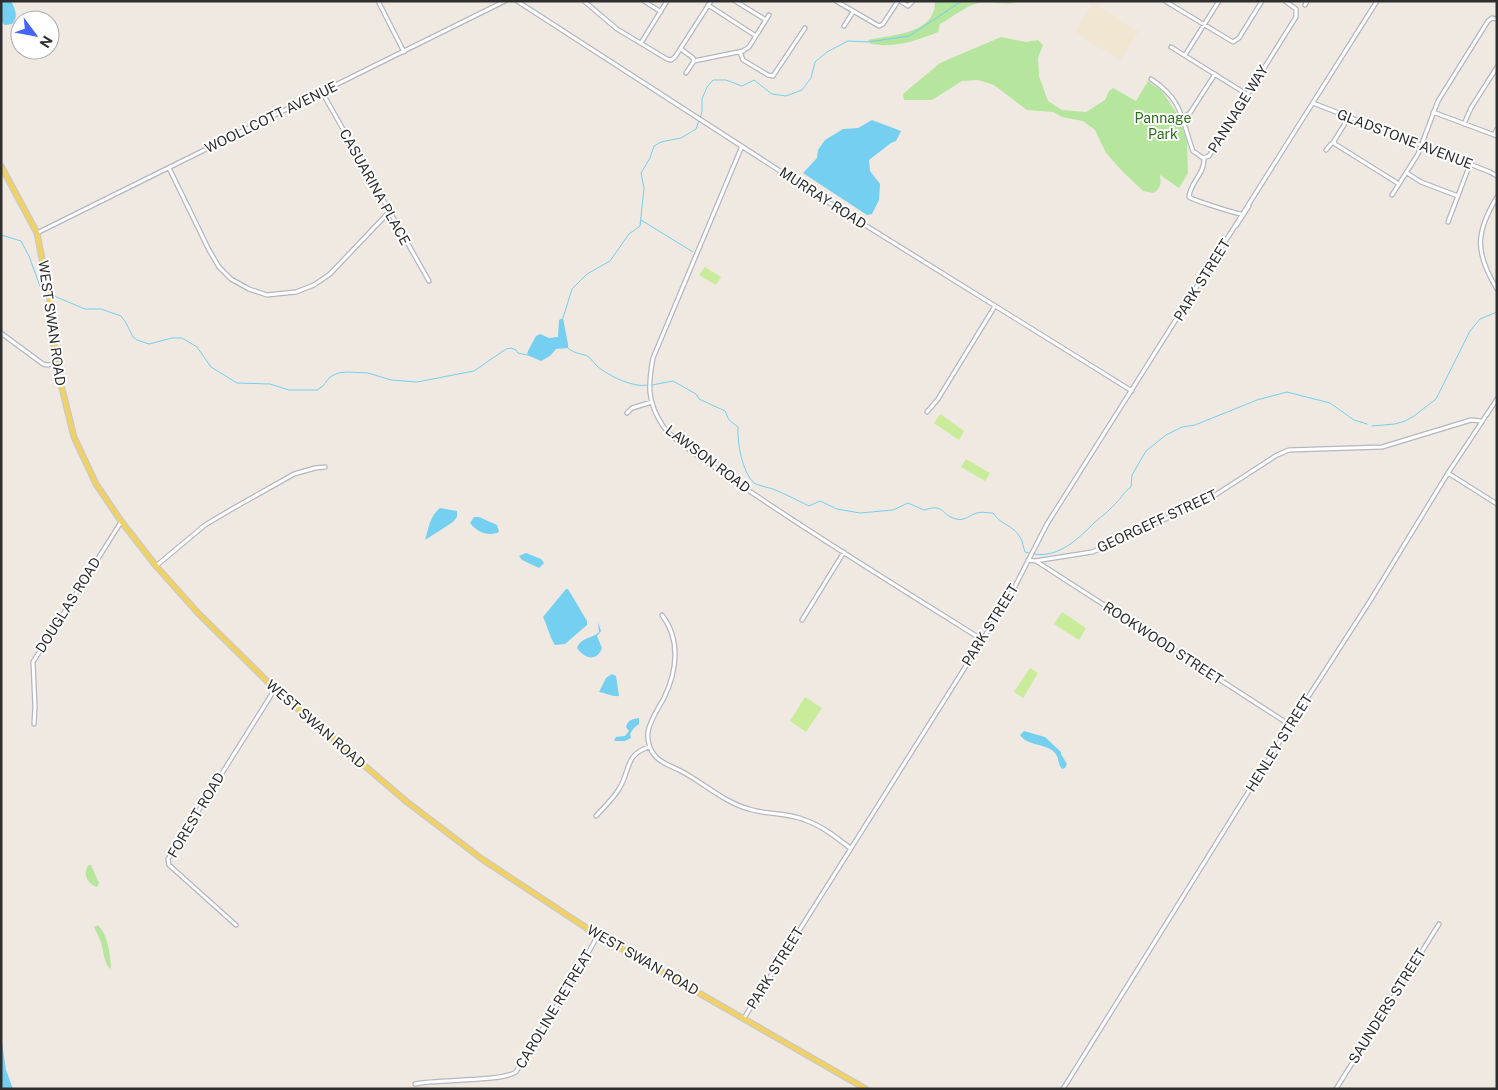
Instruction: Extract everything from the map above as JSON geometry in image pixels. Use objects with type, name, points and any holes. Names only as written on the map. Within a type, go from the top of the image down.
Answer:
[{"type":"main road","name":"WEST SWAN ROAD","points":[[1,166],[37,232],[49,292],[56,364],[74,437],[96,484],[121,521],[156,566],[198,613],[275,689],[414,808],[482,859],[598,935],[866,1089]]},
{"type":"street","points":[[378,1],[404,52]]},
{"type":"street","name":"WOOLLCOTT AVENUE","points":[[37,232],[505,1]]},
{"type":"street","name":"MURRAY ROAD","points":[[517,1],[742,146],[1132,391]]},
{"type":"street","points":[[584,1],[617,29],[667,60],[671,60],[680,49],[711,1]]},
{"type":"street","points":[[644,1],[661,12]]},
{"type":"street","points":[[641,44],[667,1]]},
{"type":"street","points":[[735,1],[766,20]]},
{"type":"street","points":[[836,1],[876,26],[881,25],[899,1],[908,6],[913,1]]},
{"type":"street","points":[[1165,1],[1230,41],[1235,42],[1262,1]]},
{"type":"street","points":[[1172,5],[1174,1]]},
{"type":"street","points":[[1185,55],[1219,1]]},
{"type":"street","name":"PANNAGE WAY","points":[[1151,79],[1168,92],[1182,117],[1192,151],[1204,158],[1211,154],[1296,17],[1296,9],[1285,1]]},
{"type":"street","name":"PARK STREET","points":[[1232,231],[1376,1]]},
{"type":"street","points":[[708,5],[756,36]]},
{"type":"street","points":[[844,26],[853,12]]},
{"type":"street","points":[[686,73],[694,61],[740,52],[749,47],[768,15]]},
{"type":"street","points":[[1392,195],[1407,173],[1421,145],[1438,101],[1488,21],[1492,18],[1497,19]]},
{"type":"street","points":[[740,52],[743,60],[773,76],[805,28]]},
{"type":"street","points":[[1171,47],[1248,95]]},
{"type":"street","points":[[680,49],[691,56],[694,61]]},
{"type":"street","points":[[1464,124],[1471,108],[1497,66]]},
{"type":"street","points":[[1182,117],[1190,113],[1214,74]]},
{"type":"street","name":"CASUARINA PLACE","points":[[322,92],[429,281]]},
{"type":"street","name":"GLADSTONE AVENUE","points":[[1313,103],[1497,176]]},
{"type":"street","points":[[1433,112],[1496,136],[1497,129]]},
{"type":"street","points":[[1326,150],[1334,142],[1349,117]]},
{"type":"street","points":[[1334,142],[1399,184]]},
{"type":"street","name":"LAWSON ROAD","points":[[742,146],[654,358],[649,380],[652,402],[664,427],[672,435],[764,501],[982,639]]},
{"type":"street","points":[[1204,158],[1204,169],[1191,189],[1189,196],[1193,200],[1237,214],[1242,213]]},
{"type":"street","points":[[1448,222],[1470,164]]},
{"type":"street","points":[[169,168],[219,267],[249,289],[267,295],[296,292],[314,285],[330,274],[389,212]]},
{"type":"street","points":[[1407,173],[1421,182],[1458,196]]},
{"type":"street","points":[[1497,197],[1486,219],[1480,244],[1481,256],[1486,270],[1497,289]]},
{"type":"street","name":"PARK STREET","points":[[744,1018],[1010,596],[1047,524],[1250,203]]},
{"type":"street","points":[[927,412],[938,400],[995,306]]},
{"type":"street","points":[[1,333],[43,364],[56,364]]},
{"type":"street","name":"HENLEY STREET","points":[[1063,1089],[1290,725],[1497,399]]},
{"type":"street","points":[[626,413],[632,408],[652,402]]},
{"type":"street","name":"GEORGEFF STREET","points":[[1028,560],[1036,561],[1092,552],[1102,548],[1209,499],[1277,455],[1289,450],[1382,447],[1471,420],[1482,421]]},
{"type":"street","points":[[156,566],[205,525],[232,509],[294,474],[325,467]]},
{"type":"street","points":[[1448,474],[1497,504]]},
{"type":"street","name":"DOUGLAS ROAD","points":[[34,724],[33,662],[121,521]]},
{"type":"street","points":[[802,620],[844,552]]},
{"type":"street","name":"ROOKWOOD STREET","points":[[1036,561],[1290,725]]},
{"type":"street","points":[[662,615],[670,625],[675,649],[675,668],[647,735],[650,747],[656,756],[667,765],[679,770],[735,804],[750,810],[804,819],[850,848]]},
{"type":"street","name":"FOREST ROAD","points":[[236,925],[169,865],[168,859],[275,689]]},
{"type":"street","points":[[596,816],[618,790],[634,755],[650,747]]},
{"type":"street","name":"SAUNDERS STREET","points":[[1336,1089],[1439,924]]},
{"type":"street","name":"CAROLINE RETREAT","points":[[415,1084],[441,1080],[499,1078],[516,1072],[580,968],[598,935]]},
{"type":"shaded area","points":[[1093,3],[1134,29],[1140,29],[1120,60],[1075,33]]},
{"type":"green space","points":[[935,1],[1018,1],[1014,3],[984,2],[974,4],[940,24],[938,32],[913,41],[880,45],[871,44],[868,40],[900,34],[921,27],[933,12]]},
{"type":"green space","name":"Pannage Park","points":[[1001,37],[1026,42],[1038,40],[1043,45],[1038,58],[1039,76],[1048,101],[1062,110],[1086,112],[1105,100],[1109,91],[1113,88],[1136,101],[1148,81],[1162,91],[1179,117],[1187,143],[1188,173],[1179,188],[1160,175],[1160,185],[1154,193],[1143,191],[1106,153],[1095,130],[1083,121],[1062,117],[1053,112],[1027,110],[994,85],[978,80],[962,81],[932,100],[904,100],[903,94],[940,63]]},
{"type":"green space","points":[[705,267],[721,277],[716,285],[699,275]]},
{"type":"green space","points":[[940,414],[964,431],[959,440],[934,423]]},
{"type":"green space","points":[[966,459],[990,473],[985,481],[961,467]]},
{"type":"green space","points":[[1062,612],[1086,628],[1079,640],[1054,624]]},
{"type":"green space","points":[[1030,668],[1038,673],[1023,698],[1014,692]]},
{"type":"green space","points":[[805,697],[822,708],[806,732],[790,721]]},
{"type":"green space","points":[[89,865],[91,865],[99,883],[97,887],[88,881],[86,871]]},
{"type":"green space","points":[[98,925],[108,945],[111,962],[110,969],[106,963],[101,942],[94,927]]},
{"type":"water","points":[[1,1],[11,1],[15,10],[10,10],[10,24],[5,25],[1,22]]},
{"type":"water","points":[[872,120],[901,131],[896,141],[869,160],[870,171],[880,184],[879,200],[872,214],[867,215],[803,173],[817,158],[818,150],[825,140],[843,129],[858,128]]},
{"type":"water","points":[[563,318],[568,348],[556,349],[550,356],[541,361],[527,355],[536,336],[540,334],[549,338],[558,337],[559,320]]},
{"type":"water","points":[[440,508],[457,511],[457,517],[453,522],[425,540],[431,519]]},
{"type":"water","points":[[474,517],[479,517],[497,525],[499,532],[487,534],[479,531],[470,523]]},
{"type":"water","points":[[526,553],[541,559],[544,563],[539,568],[522,560],[519,556]]},
{"type":"water","points":[[568,589],[587,621],[587,625],[565,644],[555,645],[543,617]]},
{"type":"water","points":[[598,622],[601,631],[597,636],[602,648],[594,657],[587,657],[577,648],[581,642],[599,632]]},
{"type":"water","points":[[612,674],[616,676],[619,696],[599,692],[606,678]]},
{"type":"water","points":[[639,718],[639,724],[630,734],[631,738],[625,741],[614,741],[616,737],[625,736],[629,731],[626,727],[629,721]]},
{"type":"water","points":[[1024,731],[1045,737],[1061,752],[1067,764],[1065,768],[1062,769],[1057,756],[1049,748],[1023,739],[1020,735]]},
{"type":"water","points":[[1,1036],[6,1070],[13,1089],[3,1089],[1,1083]]},
{"type":"waterway","points":[[563,318],[572,289],[587,274],[610,261],[629,234],[640,226],[644,188],[641,173],[650,158],[654,146],[661,142],[681,138],[696,129],[702,112],[702,99],[707,87],[713,80],[726,80],[742,86],[754,80],[772,94],[786,96],[802,90],[811,78],[815,62],[827,52],[848,41],[868,42],[909,36],[962,1]]},
{"type":"waterway","points":[[641,220],[693,252]]},
{"type":"waterway","points":[[1,235],[21,241],[29,256],[41,289],[45,291]]},
{"type":"waterway","points":[[54,296],[85,309],[101,309],[121,316],[133,337],[149,344],[172,338],[182,338],[197,347],[211,367],[237,383],[270,384],[289,390],[317,390],[330,377],[338,373],[347,372],[368,373],[391,380],[417,382],[474,371],[506,349],[511,348],[518,353],[527,355]]},
{"type":"waterway","points":[[1372,426],[1405,421],[1436,399],[1470,331],[1480,319],[1497,312]]},
{"type":"waterway","points":[[568,348],[589,357],[597,366],[614,377],[635,385],[648,385]]},
{"type":"waterway","points":[[652,385],[673,381],[696,394],[699,399],[725,411],[729,420],[738,427],[738,441],[743,464],[746,472],[756,484],[773,489],[809,506],[820,501],[837,509],[860,513],[893,510],[908,503],[924,510],[931,508],[940,509],[951,517],[959,519],[976,513],[993,513],[1017,533],[1025,552],[1036,554],[1055,552],[1080,536],[1131,487],[1132,475],[1146,451],[1166,435],[1182,427],[1195,425],[1257,400],[1287,392],[1330,403],[1354,420],[1367,424]]}]
